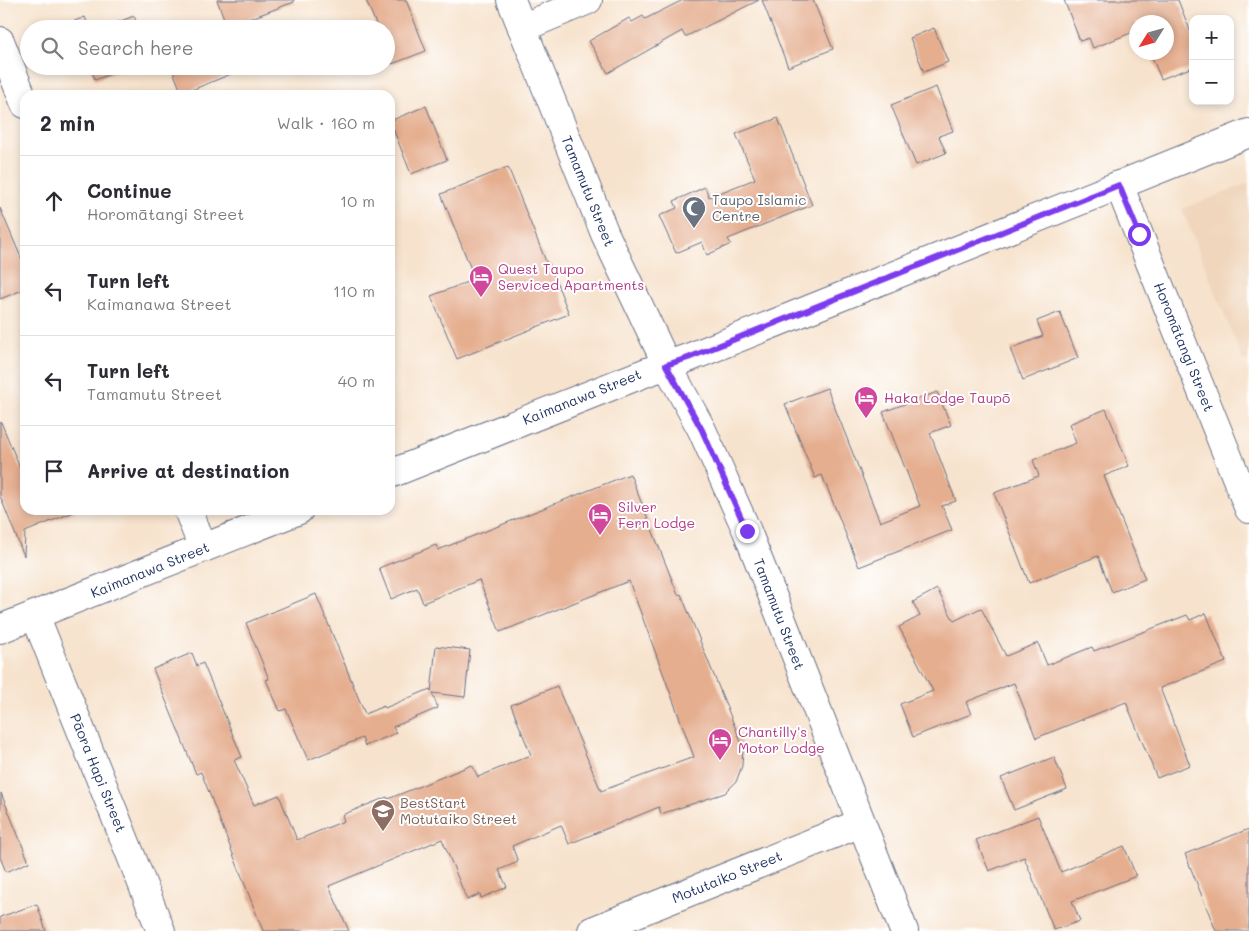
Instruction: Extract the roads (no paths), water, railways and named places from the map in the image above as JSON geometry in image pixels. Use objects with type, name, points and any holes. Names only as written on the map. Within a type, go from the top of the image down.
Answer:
[{"type":"street","name":"Tamamutu Street","points":[[511,0],[605,234],[666,365],[702,430],[747,531],[904,931]]},
{"type":"street","points":[[522,28],[588,0]]},
{"type":"street","points":[[0,41],[20,91]]},
{"type":"street","name":"Kaimanawa Street","points":[[395,472],[688,358],[1249,133]]},
{"type":"street","name":"Horomātangi Street","points":[[1119,185],[1249,509]]},
{"type":"street","points":[[190,515],[203,548]]},
{"type":"street","name":"Kaimanawa Street","points":[[0,629],[286,515]]},
{"type":"street","name":"Pāora Hapi Street","points":[[35,615],[161,931]]},
{"type":"street","name":"Motutaiko Street","points":[[592,931],[861,823]]},
{"type":"place","name":"Taupo Islamic Centre","points":[[694,229]]},
{"type":"place","name":"Quest Taupo Serviced Apartments","points":[[481,298]]},
{"type":"place","name":"Haka Lodge Taupō","points":[[866,419]]},
{"type":"place","name":"Silver Fern Lodge","points":[[600,536]]},
{"type":"place","name":"Chantilly's Motor Lodge","points":[[720,761]]},
{"type":"place","name":"BestStart Motutaiko Street","points":[[383,832]]}]
